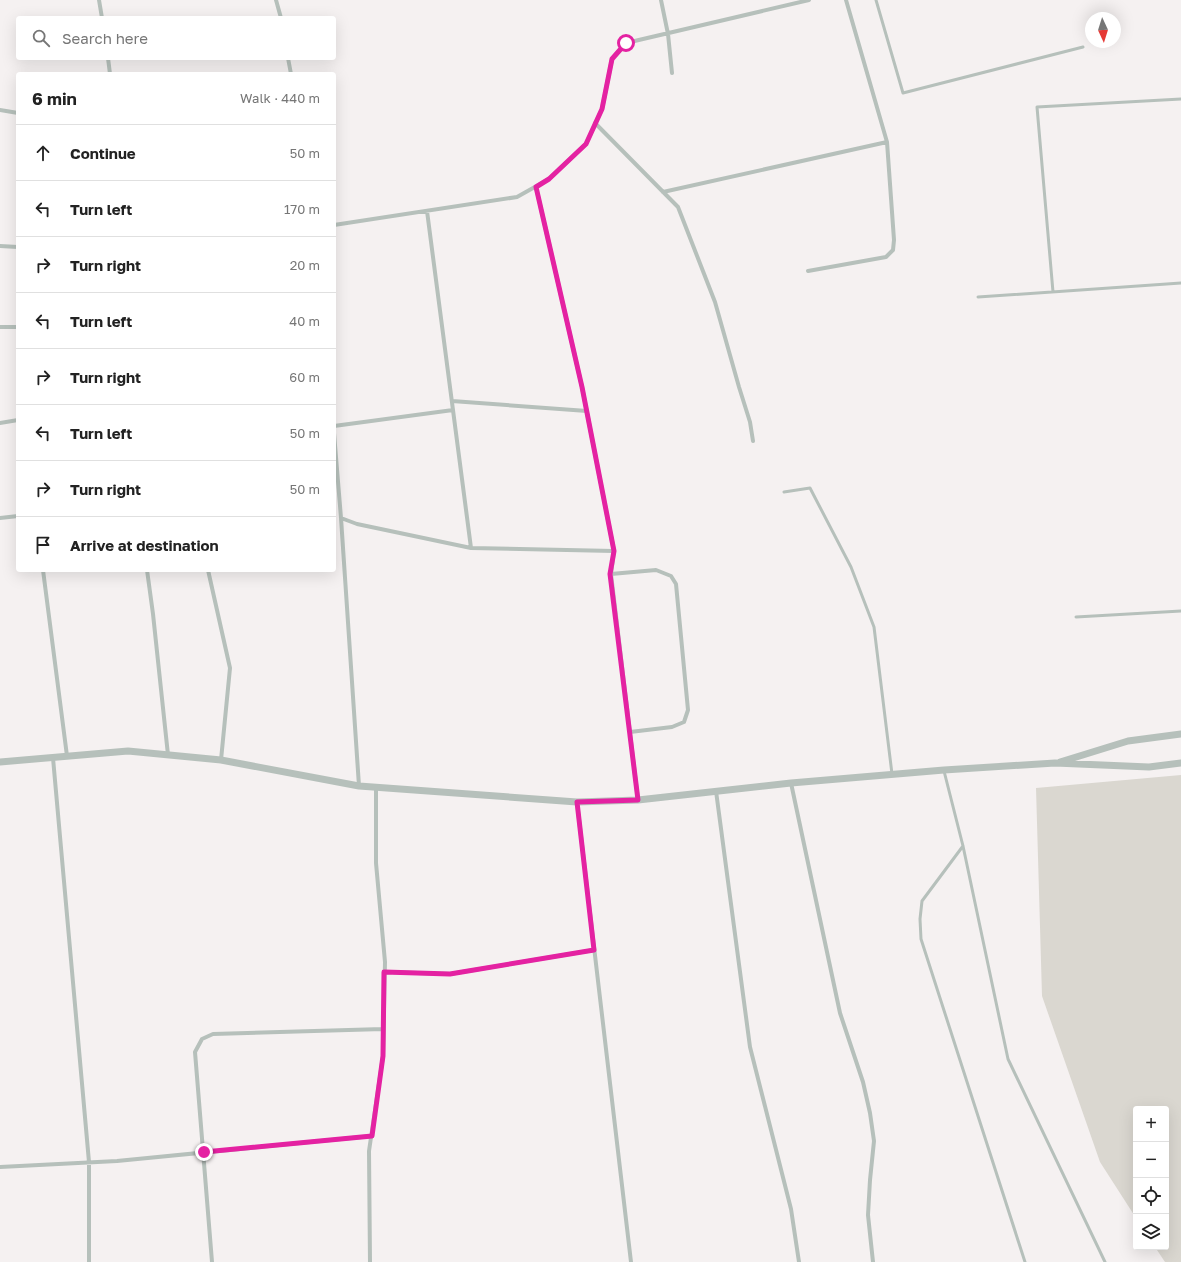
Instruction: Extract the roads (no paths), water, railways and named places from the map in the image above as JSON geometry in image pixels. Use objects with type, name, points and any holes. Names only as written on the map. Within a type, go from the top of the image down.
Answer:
[{"type":"street","points":[[99,0],[102,16]]},
{"type":"street","points":[[276,0],[280,16]]},
{"type":"street","points":[[661,0],[668,34],[672,73]]},
{"type":"street","points":[[336,225],[517,198],[549,179],[586,144],[602,109],[612,59],[626,43],[809,0]]},
{"type":"street","points":[[808,271],[886,257],[893,250],[894,240],[887,142],[846,0]]},
{"type":"street","points":[[108,60],[110,72]]},
{"type":"street","points":[[288,60],[291,72]]},
{"type":"street","points":[[0,110],[16,113]]},
{"type":"street","points":[[595,124],[678,207],[715,302],[750,422],[753,441]]},
{"type":"street","points":[[663,192],[887,142]]},
{"type":"street","points":[[536,187],[587,411],[614,551],[610,574],[638,800]]},
{"type":"street","points":[[427,211],[470,548]]},
{"type":"street","points":[[0,246],[16,247]]},
{"type":"street","points":[[0,327],[16,327]]},
{"type":"street","points":[[452,401],[587,411]]},
{"type":"street","points":[[336,426],[453,410]]},
{"type":"street","points":[[0,423],[16,420]]},
{"type":"street","points":[[336,457],[359,786]]},
{"type":"street","points":[[0,518],[16,516]]},
{"type":"street","points":[[341,518],[357,524],[470,548],[614,551]]},
{"type":"street","points":[[610,574],[656,570],[671,576],[676,584],[688,710],[684,722],[672,727],[630,732]]},
{"type":"street","points":[[43,572],[67,756]]},
{"type":"street","points":[[147,572],[168,755]]},
{"type":"street","points":[[208,572],[230,668],[221,760]]},
{"type":"street","points":[[1055,763],[1128,741],[1181,734]]},
{"type":"street","points":[[0,762],[128,751],[221,760],[359,786],[577,802],[638,800],[791,783],[944,770],[1055,763],[1149,767],[1181,763]]},
{"type":"street","points":[[53,758],[89,1162],[89,1262]]},
{"type":"street","points":[[791,783],[840,1013],[863,1082],[870,1113],[874,1141],[868,1215],[873,1262]]},
{"type":"street","points":[[370,1262],[369,1151],[383,1056],[385,962],[376,863],[376,787]]},
{"type":"street","points":[[716,791],[750,1047],[791,1209],[800,1262]]},
{"type":"street","points":[[577,802],[631,1262]]},
{"type":"street","points":[[384,972],[450,974],[594,950]]},
{"type":"street","points":[[212,1262],[195,1052],[202,1039],[213,1034],[383,1029]]},
{"type":"street","points":[[0,1167],[89,1162],[372,1136]]},
{"type":"lane","points":[[876,0],[903,93],[1083,47]]},
{"type":"lane","points":[[1053,292],[1037,107],[1181,99]]},
{"type":"lane","points":[[978,298],[1181,283]]},
{"type":"lane","points":[[784,492],[810,488],[851,567],[874,627],[892,774]]},
{"type":"lane","points":[[1076,617],[1181,611]]},
{"type":"lane","points":[[944,770],[963,846],[1008,1059],[1105,1262]]},
{"type":"lane","points":[[963,846],[922,901],[920,919],[921,939],[1025,1262]]}]
